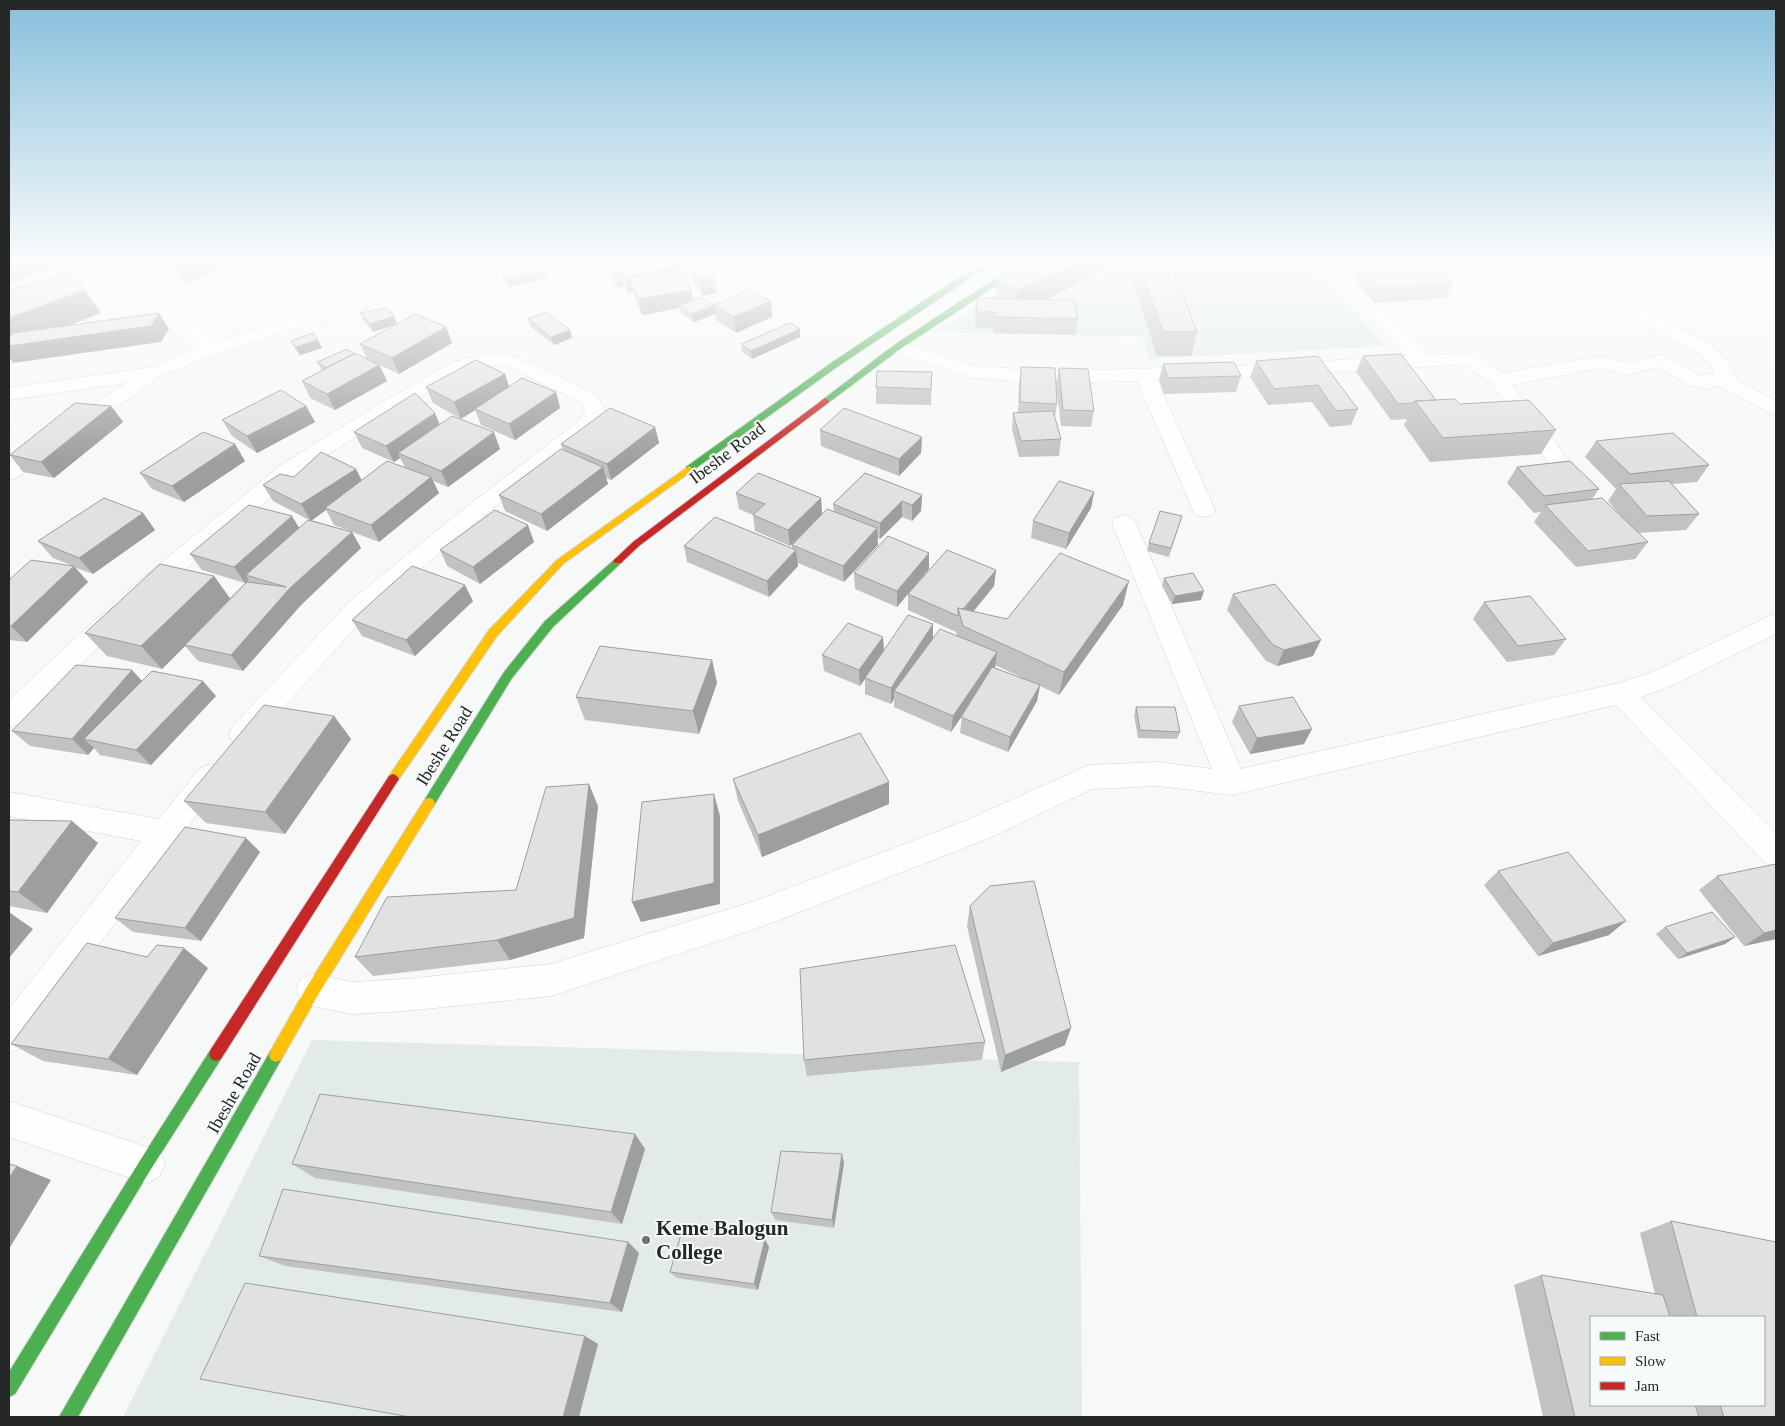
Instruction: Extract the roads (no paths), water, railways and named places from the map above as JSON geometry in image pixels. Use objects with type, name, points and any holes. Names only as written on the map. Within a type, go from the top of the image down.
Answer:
[{"type":"main road","name":"Ibeshe Road","points":[[9,1388],[146,1164],[390,783],[493,634],[560,562],[834,365],[885,331]]},
{"type":"main road","name":"Ibeshe Road","points":[[68,1417],[313,990],[508,675],[549,624],[636,544],[897,347],[922,331]]},
{"type":"street","points":[[191,331],[212,349]]},
{"type":"street","points":[[9,473],[156,372],[212,349],[273,331]]},
{"type":"street","points":[[1392,331],[1422,361]]},
{"type":"street","points":[[1671,331],[1706,350],[1719,362],[1727,382]]},
{"type":"street","points":[[897,347],[972,372],[1052,377],[1145,376],[1471,360],[1498,379],[1584,496]]},
{"type":"street","points":[[9,716],[132,600],[289,470],[389,406],[460,366],[488,359],[510,361],[591,400],[595,411],[587,425],[473,513],[359,607],[250,724],[9,1036]]},
{"type":"street","points":[[1498,379],[1510,379],[1601,362],[1626,369],[1661,361],[1673,366],[1693,380],[1705,383],[1716,379],[1727,382],[1776,409]]},
{"type":"street","points":[[9,394],[156,372]]},
{"type":"street","points":[[1145,376],[1204,510]]},
{"type":"street","points":[[1124,523],[1232,783]]},
{"type":"street","points":[[313,990],[352,998],[405,995],[551,980],[755,915],[976,830],[1089,777],[1158,774],[1232,783],[1621,693],[1664,678],[1776,623]]},
{"type":"street","points":[[1621,693],[1776,854]]},
{"type":"street","points":[[9,804],[165,833]]},
{"type":"street","points":[[9,1119],[146,1164]]},
{"type":"place","name":"Keme Balogun College","points":[[646,1240]]}]
